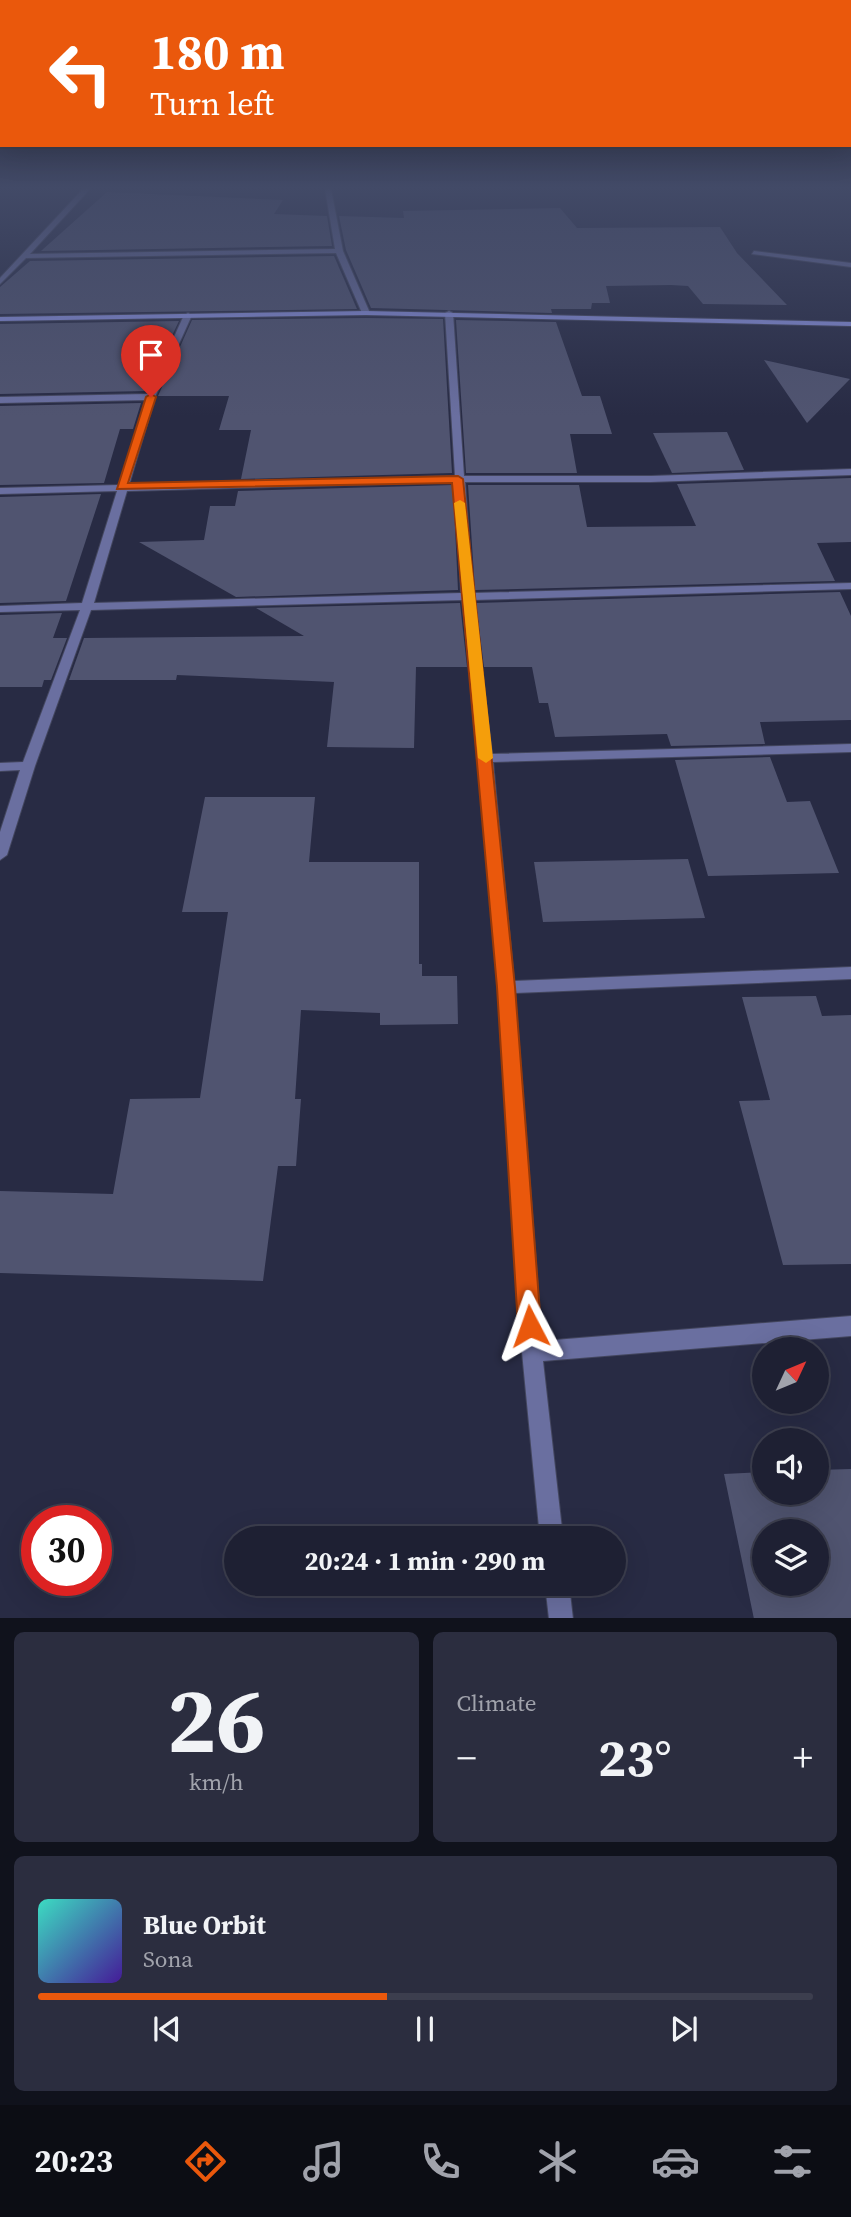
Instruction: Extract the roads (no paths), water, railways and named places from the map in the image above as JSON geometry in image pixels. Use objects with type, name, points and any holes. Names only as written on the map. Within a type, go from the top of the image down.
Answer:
[{"type":"street","points":[[0,282],[16,265]]},
{"type":"street","points":[[346,265],[366,313]]},
{"type":"street","points":[[449,313],[467,594],[486,758],[506,987],[532,1352],[551,1526]]},
{"type":"street","points":[[0,319],[449,313],[851,324]]},
{"type":"street","points":[[0,855],[28,766],[88,606],[121,487],[151,397],[188,315]]},
{"type":"street","points":[[0,400],[151,397]]},
{"type":"street","points":[[0,491],[458,479],[651,479],[851,472]]},
{"type":"street","points":[[0,609],[467,594],[851,586]]},
{"type":"street","points":[[486,758],[851,748]]},
{"type":"street","points":[[0,767],[28,766]]},
{"type":"street","points":[[506,987],[851,973]]},
{"type":"street","points":[[532,1352],[851,1325]]},
{"type":"street","points":[[558,1596],[561,1618]]}]
